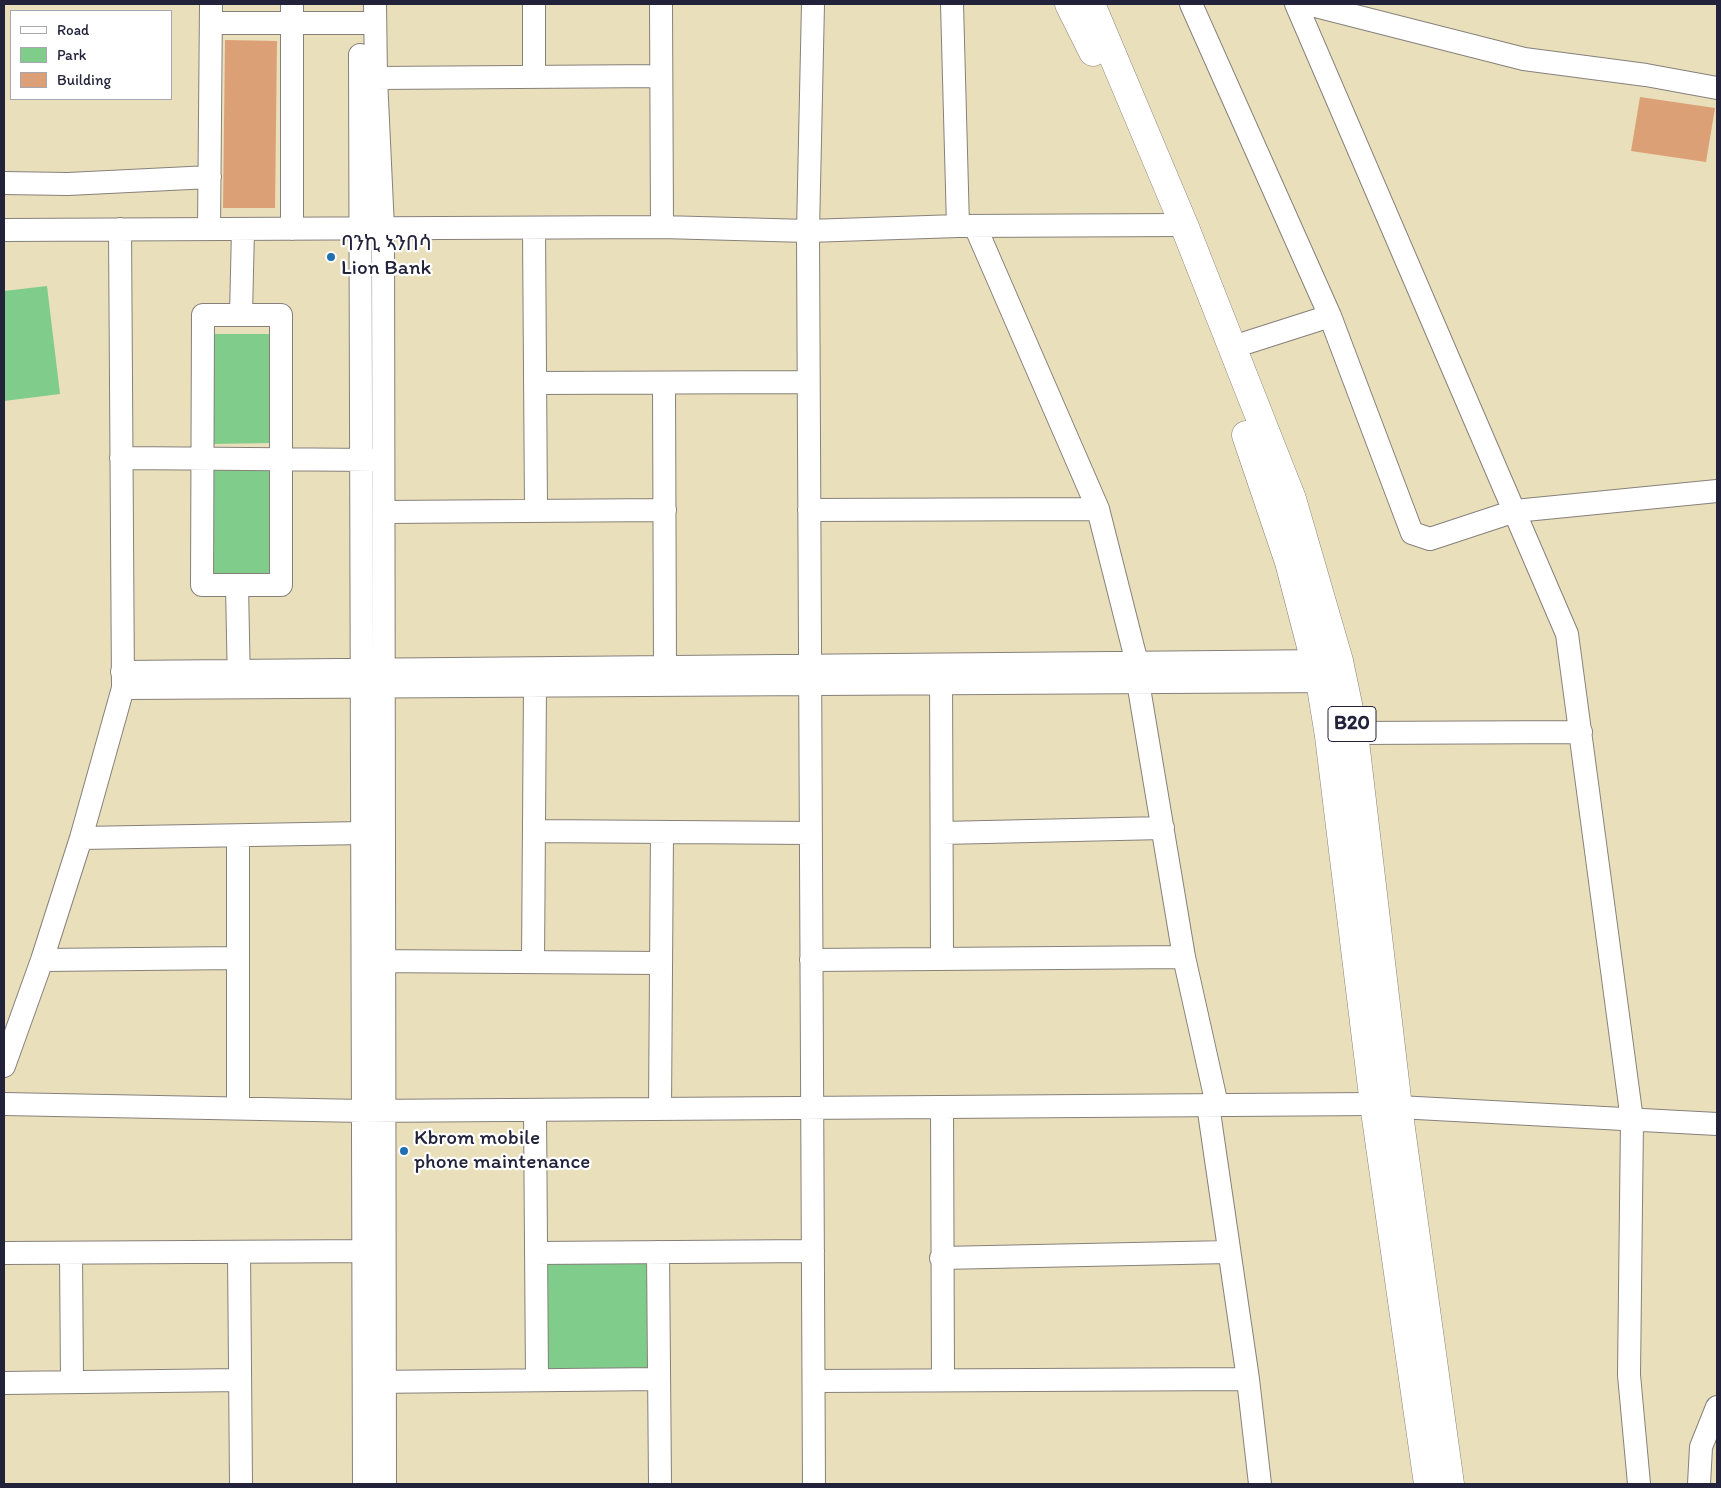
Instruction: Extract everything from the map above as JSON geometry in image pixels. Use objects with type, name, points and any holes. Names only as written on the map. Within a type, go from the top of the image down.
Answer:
[{"type":"highway","name":"B20","points":[[1069,4],[1233,348],[1292,499],[1329,671],[1330,746],[1386,1105],[1420,1345],[1450,1484]]},
{"type":"highway","name":"B20","points":[[1091,4],[1175,225],[1289,562],[1354,733],[1386,1105]]},
{"type":"highway","name":"B20","points":[[1420,1345],[1428,1484]]},
{"type":"street","points":[[534,4],[534,77]]},
{"type":"street","points":[[661,4],[662,227]]},
{"type":"street","points":[[813,4],[808,231],[808,382],[814,1484]]},
{"type":"street","points":[[952,4],[966,226],[1098,508],[1138,672],[1184,957],[1213,1105],[1229,1252],[1248,1379],[1260,1484]]},
{"type":"street","points":[[1192,4],[1330,316],[1412,534],[1430,539],[1515,511],[1717,491]]},
{"type":"street","points":[[1296,4],[1567,634],[1632,1120],[1629,1375],[1639,1484]]},
{"type":"street","points":[[1308,4],[1524,59],[1646,75],[1717,88]]},
{"type":"street","points":[[209,229],[211,13],[368,13]]},
{"type":"street","points":[[292,13],[292,229]]},
{"type":"street","points":[[368,13],[376,78],[383,228],[384,512],[363,833],[361,961],[374,1111]]},
{"type":"street","points":[[364,1484],[374,1382],[374,1111],[384,961],[373,678],[361,460],[360,228],[368,13]]},
{"type":"street","points":[[376,78],[661,76]]},
{"type":"street","points":[[4,183],[68,184],[210,177]]},
{"type":"street","points":[[4,230],[662,227],[808,231],[966,226],[1175,225]]},
{"type":"street","points":[[534,228],[536,511]]},
{"type":"street","points":[[4,1066],[42,960],[82,838],[122,680],[120,229]]},
{"type":"street","points":[[241,315],[243,229]]},
{"type":"street","points":[[203,315],[281,315],[281,585],[202,585],[202,459],[203,315]]},
{"type":"street","points":[[1233,348],[1330,316]]},
{"type":"street","points":[[535,383],[808,382]]},
{"type":"street","points":[[664,383],[665,667]]},
{"type":"street","points":[[121,458],[384,460]]},
{"type":"street","points":[[809,510],[1098,508]]},
{"type":"street","points":[[384,512],[665,510]]},
{"type":"street","points":[[237,585],[239,679]]},
{"type":"street","points":[[122,680],[373,678],[665,667],[810,675]]},
{"type":"street","points":[[373,678],[535,686],[810,675],[1329,671]]},
{"type":"street","points":[[941,674],[942,959]]},
{"type":"street","points":[[533,962],[535,686]]},
{"type":"street","points":[[1354,733],[1581,732]]},
{"type":"street","points":[[942,833],[1163,828]]},
{"type":"street","points":[[534,831],[810,832]]},
{"type":"street","points":[[660,1109],[662,832]]},
{"type":"street","points":[[82,838],[363,833]]},
{"type":"street","points":[[238,836],[238,1108]]},
{"type":"street","points":[[811,960],[1184,957]]},
{"type":"street","points":[[42,960],[238,958]]},
{"type":"street","points":[[361,961],[661,963]]},
{"type":"street","points":[[4,1104],[374,1111],[1386,1105],[1717,1124]]},
{"type":"street","points":[[942,1107],[942,1380]]},
{"type":"street","points":[[535,1110],[537,1380]]},
{"type":"street","points":[[536,1253],[813,1251]]},
{"type":"street","points":[[239,1252],[241,1484]]},
{"type":"street","points":[[4,1253],[374,1252]]},
{"type":"street","points":[[658,1252],[660,1484]]},
{"type":"street","points":[[941,1258],[1229,1252]]},
{"type":"street","points":[[71,1253],[72,1382]]},
{"type":"street","points":[[374,1382],[659,1379]]},
{"type":"street","points":[[814,1381],[1248,1379]]},
{"type":"street","points":[[4,1382],[240,1380]]},
{"type":"street","points":[[374,1382],[385,1484]]},
{"type":"street","points":[[1699,1484],[1701,1446],[1717,1407]]},
{"type":"green space","points":[[47,286],[60,394],[4,401],[4,291]]},
{"type":"green space","points":[[210,334],[271,334],[271,443],[210,444]]},
{"type":"green space","points":[[211,467],[272,467],[272,576],[211,576]]},
{"type":"green space","points":[[652,1258],[653,1374],[542,1375],[541,1259]]},
{"type":"building","points":[[225,40],[277,41],[275,208],[223,208]]},
{"type":"building","points":[[1640,97],[1715,108],[1706,162],[1631,151]]},
{"type":"place","name":"ባንኪ ኣንበሳ Lion Bank","points":[[331,257]]},
{"type":"place","name":"Kbrom mobile phone maintenance","points":[[404,1151]]}]
